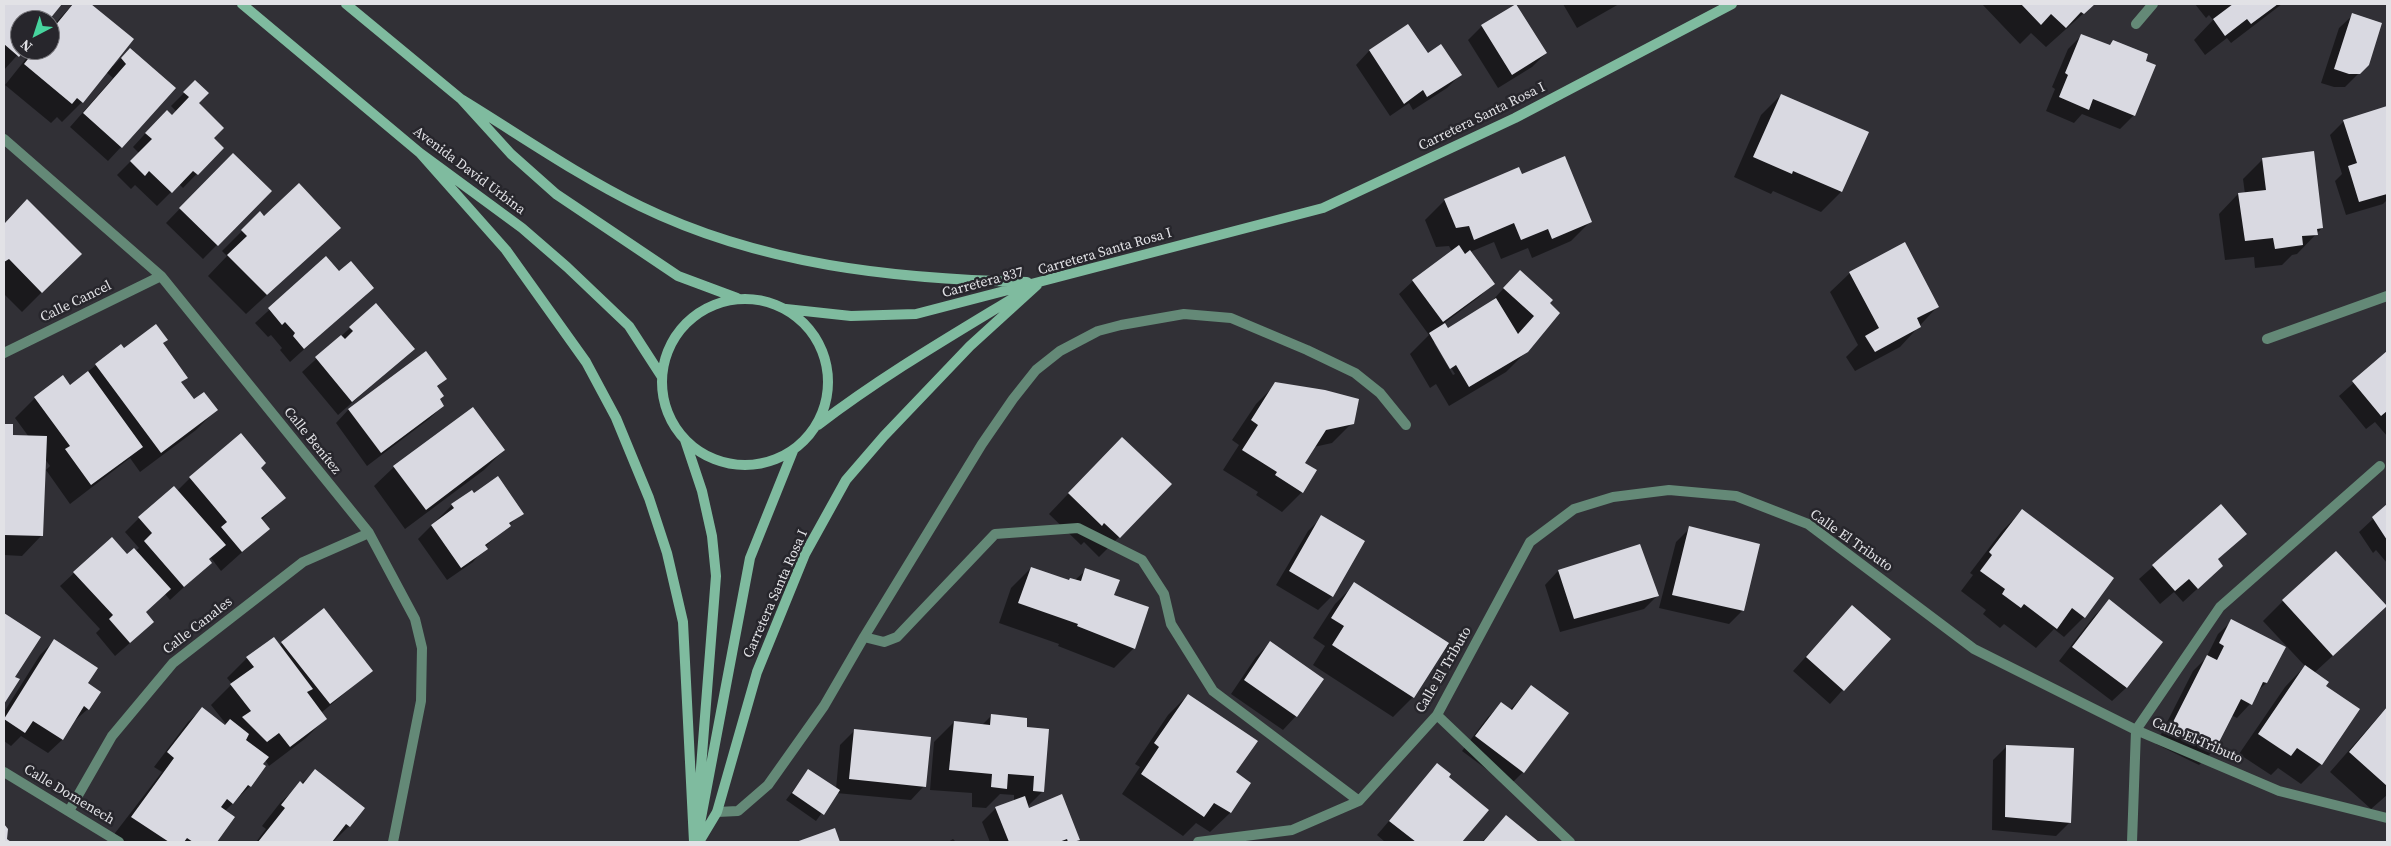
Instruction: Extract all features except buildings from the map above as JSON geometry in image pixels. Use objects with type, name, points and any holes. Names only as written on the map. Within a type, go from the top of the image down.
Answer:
[{"type":"street","name":"Avenida David Urbina","points":[[242,4],[420,153],[522,228],[595,292],[629,326],[662,377]]},
{"type":"street","points":[[346,4],[461,98],[572,169],[640,206],[702,232],[789,259],[857,271],[967,281],[1040,282]]},
{"type":"street","name":"Carretera Santa Rosa I","points":[[696,842],[717,812],[756,672],[805,554],[846,480],[884,436],[970,346],[1040,282],[1323,208],[1515,118],[1732,4]]},
{"type":"street","points":[[2136,24],[2153,4]]},
{"type":"street","points":[[461,98],[511,154],[556,194],[678,276],[737,298]]},
{"type":"street","name":"Calle Benítez","points":[[4,139],[160,276],[369,534],[415,619],[422,648],[421,701],[394,842]]},
{"type":"street","points":[[420,153],[506,250],[586,362],[616,418],[648,498],[667,553],[683,622],[696,842]]},
{"type":"street","name":"Calle Cancel","points":[[4,353],[160,276]]},
{"type":"street","name":"Carretera 837","points":[[786,309],[851,316],[916,314],[1040,282]]},
{"type":"street","name":"Carretera 837","points":[[816,427],[855,397],[895,370],[1040,282]]},
{"type":"street","points":[[2267,339],[2387,296]]},
{"type":"street","points":[[684,439],[712,458],[728,464],[762,464],[778,459],[793,451],[806,440],[816,427],[828,395],[829,379],[827,362],[821,346],[812,331],[801,319],[771,302],[754,298],[737,298],[705,308],[680,330],[670,344],[664,360],[662,394],[666,410],[684,439],[702,491],[712,536],[716,576],[696,842]]},
{"type":"street","points":[[717,812],[738,811],[768,785],[824,706],[982,444],[1036,370],[1060,351],[1098,331],[1184,314],[1231,318],[1307,350],[1355,373],[1380,393],[1406,425]]},
{"type":"street","name":"Carretera Santa Rosa I","points":[[696,842],[750,558],[793,451]]},
{"type":"street","points":[[2132,842],[2136,730],[2220,606],[2380,466]]},
{"type":"street","name":"Calle El Tributo","points":[[1198,842],[1292,830],[1359,801],[1437,715],[1530,542],[1574,509],[1612,497],[1669,490],[1736,496],[1808,524],[1974,649],[2136,730],[2279,791],[2387,818]]},
{"type":"street","points":[[864,637],[884,642],[897,637],[995,534],[1078,528],[1142,560],[1164,594],[1171,624],[1213,691],[1359,801]]},
{"type":"street","name":"Calle Canales","points":[[69,810],[112,736],[173,663],[303,562],[369,534]]},
{"type":"street","points":[[1437,715],[1570,842]]},
{"type":"street","name":"Calle Domenech","points":[[4,772],[119,842]]}]
